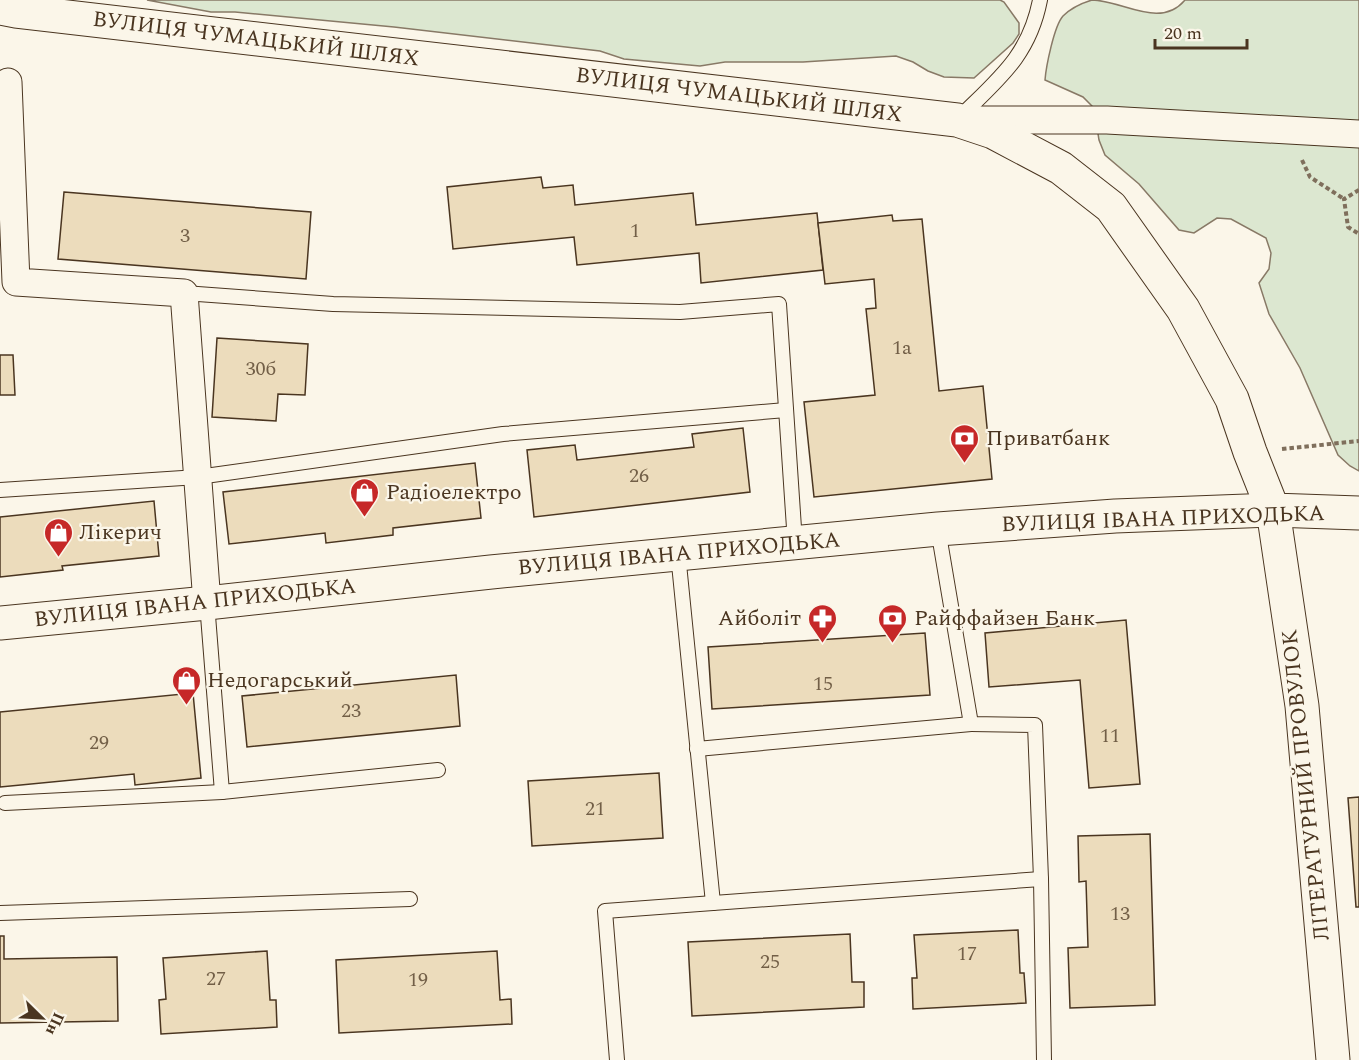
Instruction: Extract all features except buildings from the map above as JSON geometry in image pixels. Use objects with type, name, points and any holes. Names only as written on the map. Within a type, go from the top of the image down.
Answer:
[{"type":"main road","name":"ВУЛИЦЯ ЧУМАЦЬКИЙ ШЛЯХ","points":[[12,6],[957,120],[993,132],[1061,168],[1111,207],[1183,309],[1232,399],[1273,510]]},
{"type":"main road","name":"ВУЛИЦЯ ІВАНА ПРИХОДЬКА","points":[[0,622],[938,529],[1115,516],[1273,510],[1359,513]]},
{"type":"main road","name":"ЛІТЕРАТУРНИЙ ПРОВУЛОК","points":[[1273,510],[1302,706],[1333,1060]]},
{"type":"street","points":[[8,82],[6,191],[16,282],[184,293],[207,603]]},
{"type":"street","points":[[957,120],[1107,120],[1359,134]]},
{"type":"lane","points":[[957,120],[1016,60],[1029,38],[1040,0]]},
{"type":"lane","points":[[184,293],[333,304],[680,312],[779,304],[795,543]]},
{"type":"lane","points":[[0,490],[198,477],[503,434],[786,410]]},
{"type":"lane","points":[[938,529],[970,724]]},
{"type":"lane","points":[[678,554],[713,903]]},
{"type":"lane","points":[[207,603],[222,792]]},
{"type":"lane","points":[[697,749],[970,724],[1035,725],[1041,879],[1044,1060]]},
{"type":"lane","points":[[4,803],[222,792],[438,770]]},
{"type":"lane","points":[[617,1060],[605,911],[1041,879]]},
{"type":"lane","points":[[0,914],[410,899]]},
{"type":"path","points":[[1296,130],[1297,150],[1310,177],[1344,199],[1348,227],[1359,234]]},
{"type":"path","points":[[1344,199],[1359,190]]},
{"type":"path","points":[[1250,452],[1359,441]]},
{"type":"green space","points":[[147,0],[1000,0],[1004,2],[1019,23],[1019,34],[1013,43],[974,78],[944,77],[896,56],[803,62],[725,62],[700,66],[624,59],[600,51],[394,27],[235,12],[211,12]]},
{"type":"green space","points":[[1092,0],[1140,11],[1164,13],[1175,9],[1185,0],[1359,0],[1359,471],[1338,455],[1300,368],[1269,314],[1259,283],[1269,269],[1271,253],[1266,238],[1231,219],[1217,218],[1194,233],[1179,230],[1139,184],[1105,155],[1099,140],[1094,108],[1083,97],[1045,80],[1051,47],[1060,21],[1073,9]]},
{"type":"place","name":"Приватбанк","points":[[965,464]]},
{"type":"place","name":"Радіоелектро","points":[[365,518]]},
{"type":"place","name":"Лікерич","points":[[58,558]]},
{"type":"place","name":"Айболіт","points":[[822,644]]},
{"type":"place","name":"Райффайзен Банк","points":[[893,644]]},
{"type":"place","name":"Недогарський","points":[[186,706]]}]
